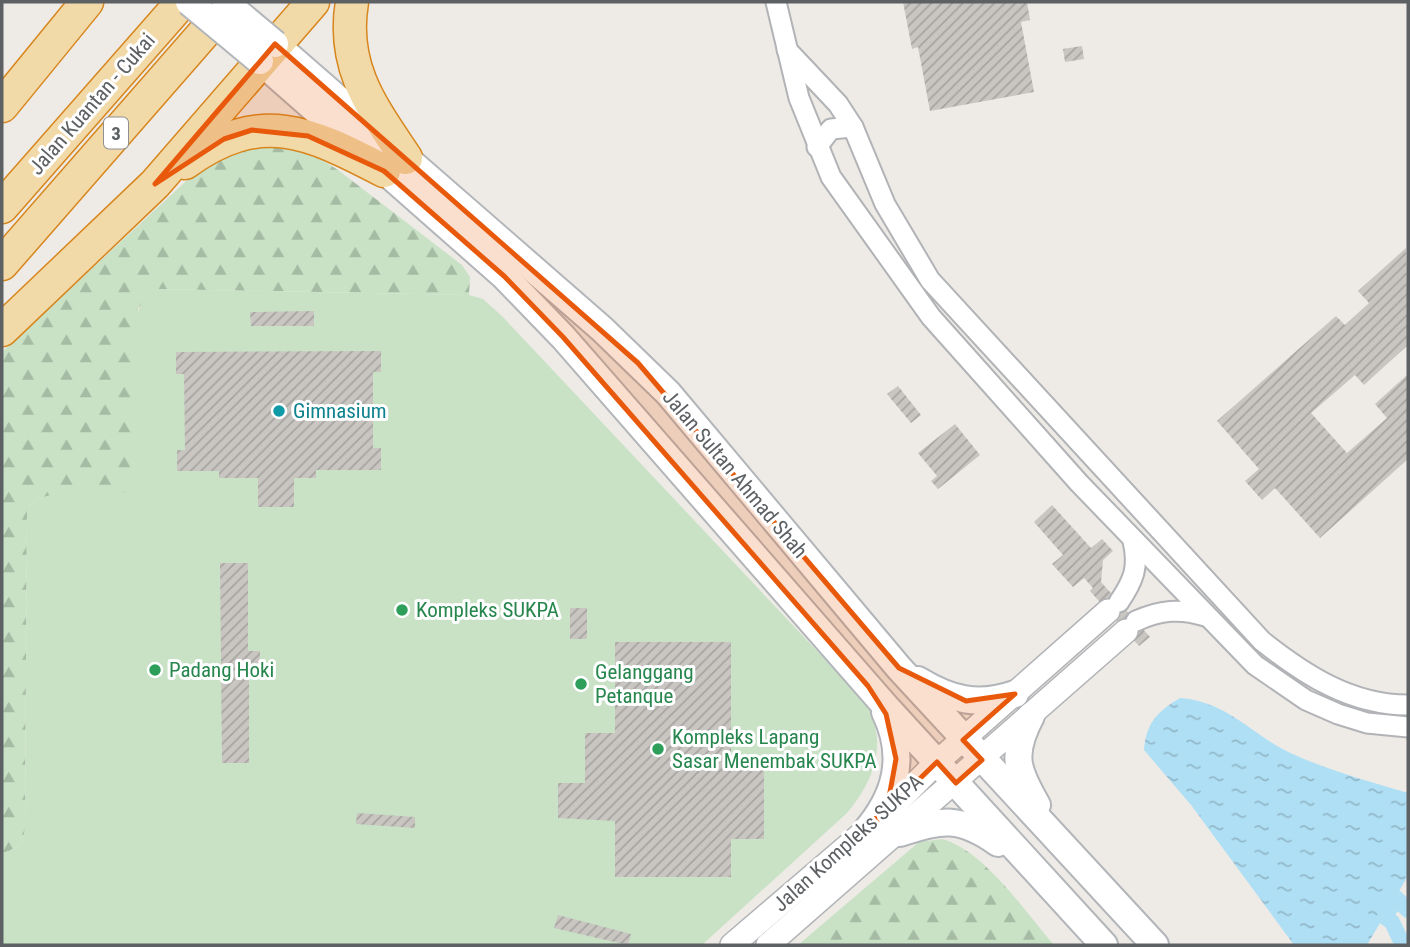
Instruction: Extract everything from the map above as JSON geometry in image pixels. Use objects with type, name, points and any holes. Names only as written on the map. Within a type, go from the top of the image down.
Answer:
[{"type":"highway","points":[[35,65],[48,40],[60,2]]},
{"type":"highway","points":[[2,106],[87,2]]},
{"type":"highway","name":"Jalan Kuantan - Cukai","points":[[2,207],[182,2]]},
{"type":"highway","name":"Jalan Kuantan - Cukai","points":[[2,264],[228,2]]},
{"type":"highway","points":[[2,330],[155,184],[313,2]]},
{"type":"highway","points":[[352,2],[349,49],[360,84],[395,164]]},
{"type":"highway","points":[[155,184],[224,139],[252,131],[279,130],[308,136],[395,164]]},
{"type":"main road","points":[[189,2],[268,53]]},
{"type":"main road","points":[[228,2],[268,53]]},
{"type":"main road","name":"Jalan Sultan Ahmad Shah","points":[[268,53],[395,164],[601,329],[668,393],[899,668],[1155,945]]},
{"type":"main road","name":"Jalan Sultan Ahmad Shah","points":[[395,164],[563,337],[868,687],[1104,945]]},
{"type":"main road","points":[[899,668],[954,698],[976,703],[1015,694]]},
{"type":"main road","points":[[865,832],[888,803],[896,760],[894,734],[886,714],[868,687]]},
{"type":"main road","points":[[1031,716],[1020,737],[1018,770],[1055,836]]},
{"type":"main road","points":[[900,833],[942,821],[964,824],[981,832],[1031,867]]},
{"type":"street","points":[[776,2],[799,98],[817,147],[841,195],[931,317],[1133,541],[1255,665],[1306,700],[1367,723],[1408,727]]},
{"type":"street","points":[[786,49],[832,96],[853,127],[885,204],[907,247],[930,280],[1262,641],[1298,670],[1324,684],[1373,702],[1408,705]]},
{"type":"street","points":[[817,147],[831,130],[853,127]]},
{"type":"street","points":[[1113,607],[1137,569],[1133,541]]},
{"type":"street","name":"Jalan Kompleks SUKPA","points":[[732,945],[865,832],[937,762],[1113,607]]},
{"type":"street","points":[[1131,626],[1151,614],[1172,610],[1206,616]]},
{"type":"street","name":"Jalan Kompleks SUKPA","points":[[768,945],[900,833],[1131,626]]},
{"type":"highlighted area","points":[[275,44],[638,363],[899,668],[966,701],[1015,694],[963,740],[982,760],[956,783],[937,762],[865,832],[888,803],[896,759],[886,714],[868,686],[563,337],[504,276],[384,171],[308,136],[252,130],[224,139],[155,184]]},
{"type":"green space","points":[[268,147],[305,154],[338,170],[462,265],[470,277],[469,295],[158,289],[138,308],[137,494],[62,493],[36,501],[27,508],[25,830],[18,846],[2,853],[2,352],[198,170],[232,154]]},
{"type":"green space","name":"Kompleks SUKPA","points":[[158,289],[469,295],[483,299],[866,703],[873,718],[877,746],[871,774],[857,800],[847,813],[702,945],[2,945],[2,853],[18,846],[25,830],[27,508],[35,501],[62,493],[137,493],[137,315],[143,298]]},
{"type":"green space","points":[[942,839],[958,845],[988,869],[1054,945],[798,945],[919,842]]},
{"type":"water","points":[[1180,698],[1213,706],[1280,748],[1309,761],[1408,793],[1408,876],[1367,945],[1294,945],[1191,805],[1144,750],[1147,732],[1154,719]]},
{"type":"building","points":[[903,2],[1027,2],[1030,20],[1021,22],[1034,92],[930,111],[918,47],[912,49]]},
{"type":"building","points":[[1082,46],[1084,59],[1065,62],[1063,49]]},
{"type":"building","points":[[1406,248],[1408,345],[1364,385],[1355,375],[1311,413],[1347,453],[1387,418],[1375,404],[1408,374],[1408,459],[1320,538],[1275,488],[1262,500],[1245,481],[1259,469],[1217,421],[1336,316],[1345,325],[1369,303],[1358,291]]},
{"type":"building","points":[[314,311],[314,326],[251,326],[250,312]]},
{"type":"building","name":"Gimnasium","points":[[381,351],[381,372],[373,372],[373,448],[381,448],[381,470],[316,470],[316,478],[294,478],[294,507],[258,507],[258,478],[219,478],[219,471],[177,471],[177,450],[185,450],[184,374],[176,374],[176,352]]},
{"type":"building","points":[[898,386],[921,415],[911,423],[887,394]]},
{"type":"building","points":[[955,424],[980,455],[938,489],[931,481],[937,476],[918,453]]},
{"type":"building","points":[[1052,505],[1091,548],[1102,539],[1113,551],[1103,560],[1101,582],[1150,637],[1139,646],[1090,591],[1093,588],[1084,578],[1073,587],[1052,564],[1063,555],[1034,522]]},
{"type":"building","points":[[220,563],[248,563],[248,651],[260,651],[260,677],[249,677],[249,763],[222,763]]},
{"type":"building","points":[[570,608],[587,608],[587,639],[570,639]]},
{"type":"building","name":"Kompleks Lapang Sasar Menembak SUKPA","points":[[615,642],[731,642],[731,765],[764,765],[764,839],[731,839],[731,877],[615,877],[615,821],[558,818],[558,783],[585,783],[585,733],[615,733]]},
{"type":"building","points":[[357,813],[415,817],[415,828],[356,824]]},
{"type":"building","points":[[558,915],[631,934],[628,945],[554,928]]},
{"type":"waterway","points":[[1400,939],[1392,922],[1385,917],[1396,898],[1408,910]]},
{"type":"place","name":"Gimnasium","points":[[279,411]]},
{"type":"place","name":"Kompleks SUKPA","points":[[402,610]]},
{"type":"place","name":"Padang Hoki","points":[[155,670]]},
{"type":"place","name":"Gelanggang Petanque","points":[[581,684]]},
{"type":"place","name":"Kompleks Lapang Sasar Menembak SUKPA","points":[[658,749]]}]
